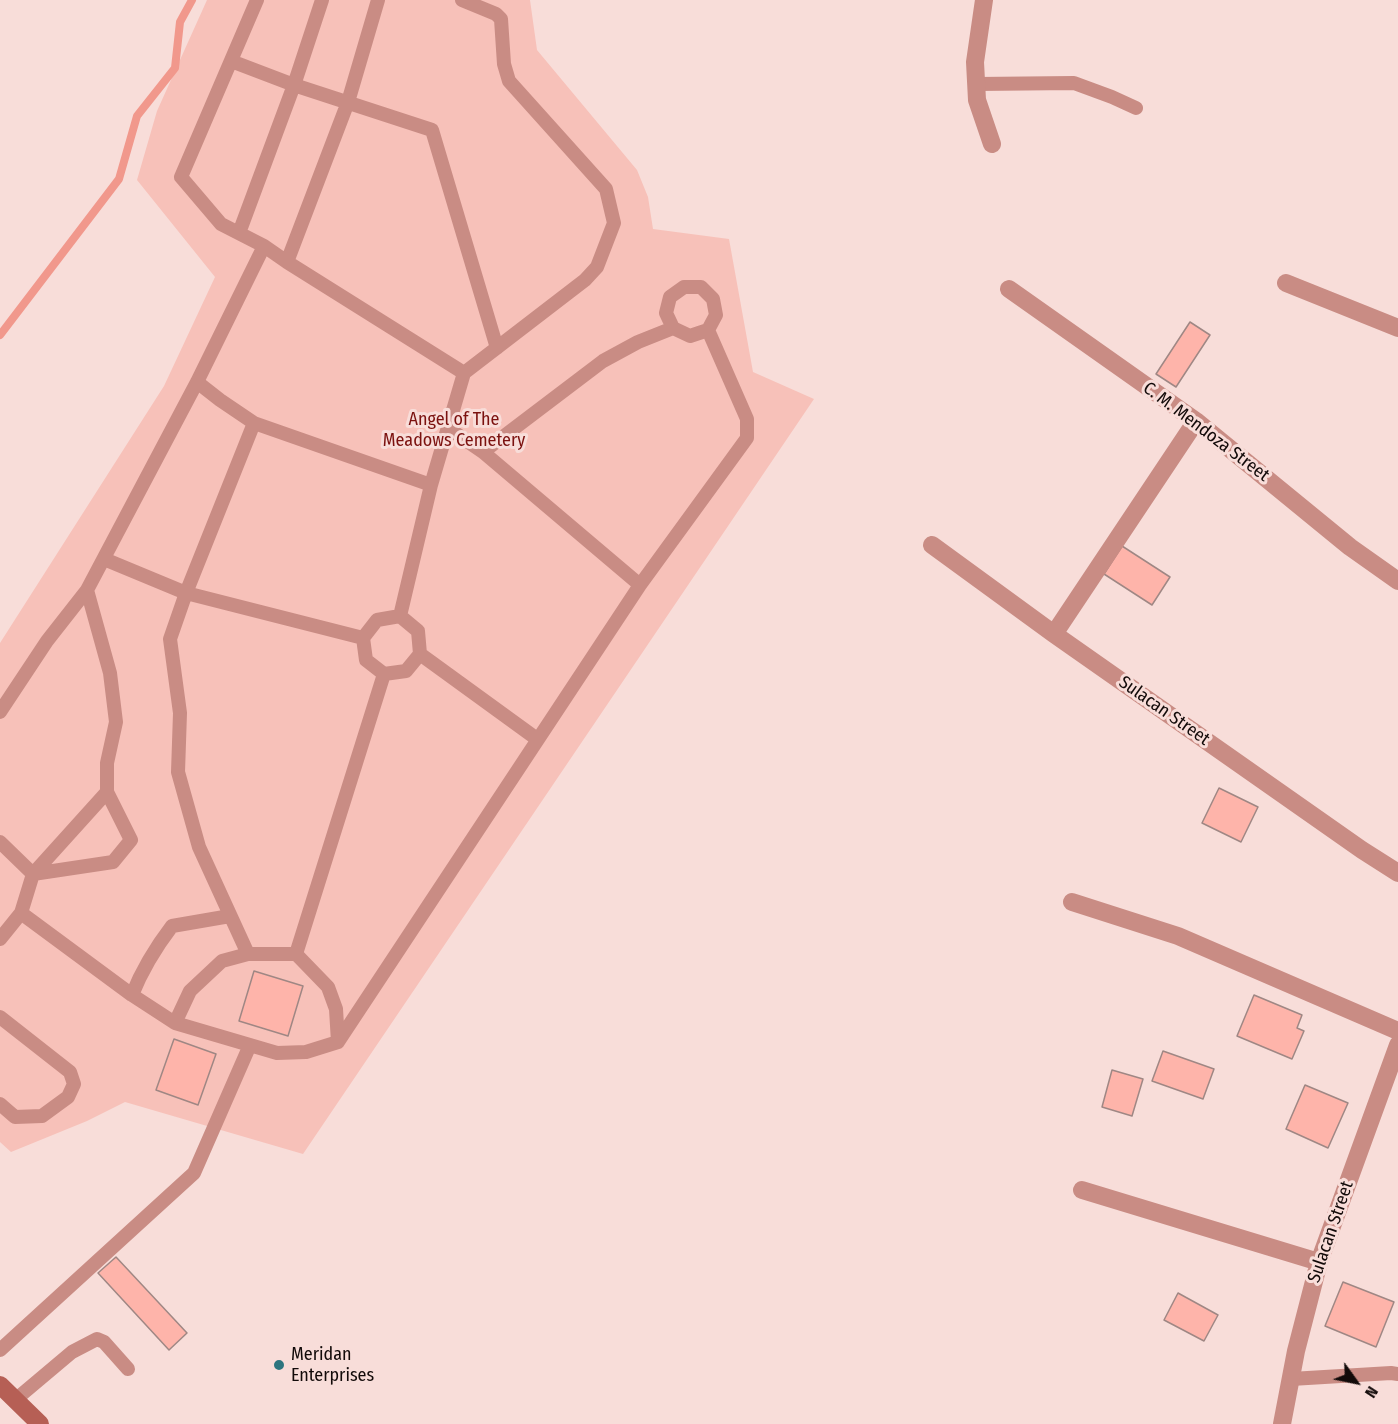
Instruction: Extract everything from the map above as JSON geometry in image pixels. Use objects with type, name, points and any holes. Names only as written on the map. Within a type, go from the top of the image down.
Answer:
[{"type":"main road","points":[[0,1385],[40,1424]]},
{"type":"street","points":[[984,0],[975,62],[977,100],[992,144]]},
{"type":"street","points":[[1286,282],[1398,328]]},
{"type":"street","name":"C. M. Mendoza Street","points":[[1009,289],[1196,421],[1350,547],[1398,581]]},
{"type":"street","points":[[1054,634],[1196,421]]},
{"type":"street","name":"Sulacan Street","points":[[932,544],[1054,634],[1398,873]]},
{"type":"street","points":[[1072,902],[1178,936],[1398,1031]]},
{"type":"street","name":"Sulacan Street","points":[[1282,1424],[1296,1351],[1319,1262],[1398,1046]]},
{"type":"street","points":[[1082,1190],[1319,1262]]},
{"type":"lane","points":[[257,0],[181,177],[220,224],[264,246],[464,373]]},
{"type":"lane","points":[[239,233],[294,85],[322,0]]},
{"type":"lane","points":[[286,262],[348,102],[378,0]]},
{"type":"lane","points":[[400,616],[430,485],[464,373],[585,280],[597,267],[614,223],[606,189],[509,81],[504,64],[501,19],[496,14],[462,0]]},
{"type":"lane","points":[[231,61],[294,85],[432,130],[497,348]]},
{"type":"lane","points":[[977,84],[1074,83],[1136,108]]},
{"type":"lane","points":[[0,712],[47,641],[87,590],[197,382],[264,246]]},
{"type":"lane","points":[[684,287],[700,287],[713,299],[716,315],[708,330],[690,336],[673,328],[666,314],[670,297],[684,287]]},
{"type":"lane","points":[[483,452],[603,361],[638,342],[673,328]]},
{"type":"lane","points":[[21,913],[132,995],[175,1023],[277,1053],[306,1052],[338,1041],[640,585],[747,438],[747,419],[708,330]]},
{"type":"lane","points":[[197,382],[255,423],[430,485]]},
{"type":"lane","points":[[248,954],[199,847],[178,772],[180,713],[170,639],[186,593],[255,423]]},
{"type":"lane","points":[[448,428],[483,452],[640,585]]},
{"type":"lane","points":[[104,559],[186,593],[363,638]]},
{"type":"lane","points":[[0,842],[6,857],[33,874],[113,862],[131,840],[107,792],[107,763],[116,722],[110,673],[87,590]]},
{"type":"lane","points":[[400,616],[418,631],[420,654],[406,671],[384,674],[366,660],[363,638],[377,620],[400,616]]},
{"type":"lane","points":[[420,654],[537,739]]},
{"type":"lane","points":[[296,954],[384,674]]},
{"type":"lane","points":[[0,939],[21,913],[33,874],[107,792]]},
{"type":"lane","points":[[132,995],[141,973],[172,926],[230,916]]},
{"type":"lane","points":[[175,1023],[190,991],[222,961],[248,954],[296,954],[328,987],[336,1009],[338,1041]]},
{"type":"lane","points":[[0,1017],[70,1072],[74,1084],[68,1097],[42,1116],[15,1117],[0,1104]]},
{"type":"lane","points":[[0,1350],[194,1173],[250,1045]]},
{"type":"lane","points":[[15,1400],[72,1352],[97,1339],[104,1342],[128,1369]]},
{"type":"lane","points":[[1291,1379],[1398,1374]]},
{"type":"green space","name":"Angel of The Meadows Cemetery","points":[[207,0],[530,0],[537,50],[637,170],[648,197],[653,229],[729,239],[753,372],[814,399],[303,1154],[125,1102],[87,1121],[11,1152],[0,1142],[0,643],[164,386],[215,277],[137,180],[157,111]]},
{"type":"building","points":[[1190,322],[1210,335],[1176,387],[1156,374]]},
{"type":"building","points":[[1122,546],[1170,577],[1152,605],[1104,574]]},
{"type":"building","points":[[1219,788],[1258,807],[1241,842],[1202,823]]},
{"type":"building","points":[[254,971],[303,986],[288,1036],[239,1021]]},
{"type":"building","points":[[1254,995],[1302,1015],[1297,1028],[1304,1031],[1292,1059],[1237,1036]]},
{"type":"building","points":[[174,1039],[216,1054],[198,1105],[156,1090]]},
{"type":"building","points":[[1163,1051],[1214,1069],[1203,1099],[1152,1081]]},
{"type":"building","points":[[1112,1070],[1143,1079],[1132,1116],[1102,1107]]},
{"type":"building","points":[[1305,1085],[1348,1103],[1328,1148],[1286,1129]]},
{"type":"building","points":[[116,1257],[187,1333],[169,1350],[98,1273]]},
{"type":"building","points":[[1343,1282],[1394,1302],[1376,1347],[1325,1326]]},
{"type":"building","points":[[1178,1293],[1218,1315],[1204,1341],[1164,1320]]},
{"type":"waterway","points":[[0,335],[119,179],[137,116],[175,68],[180,22],[192,0]]},
{"type":"place","name":"Meridan Enterprises","points":[[279,1365]]}]
